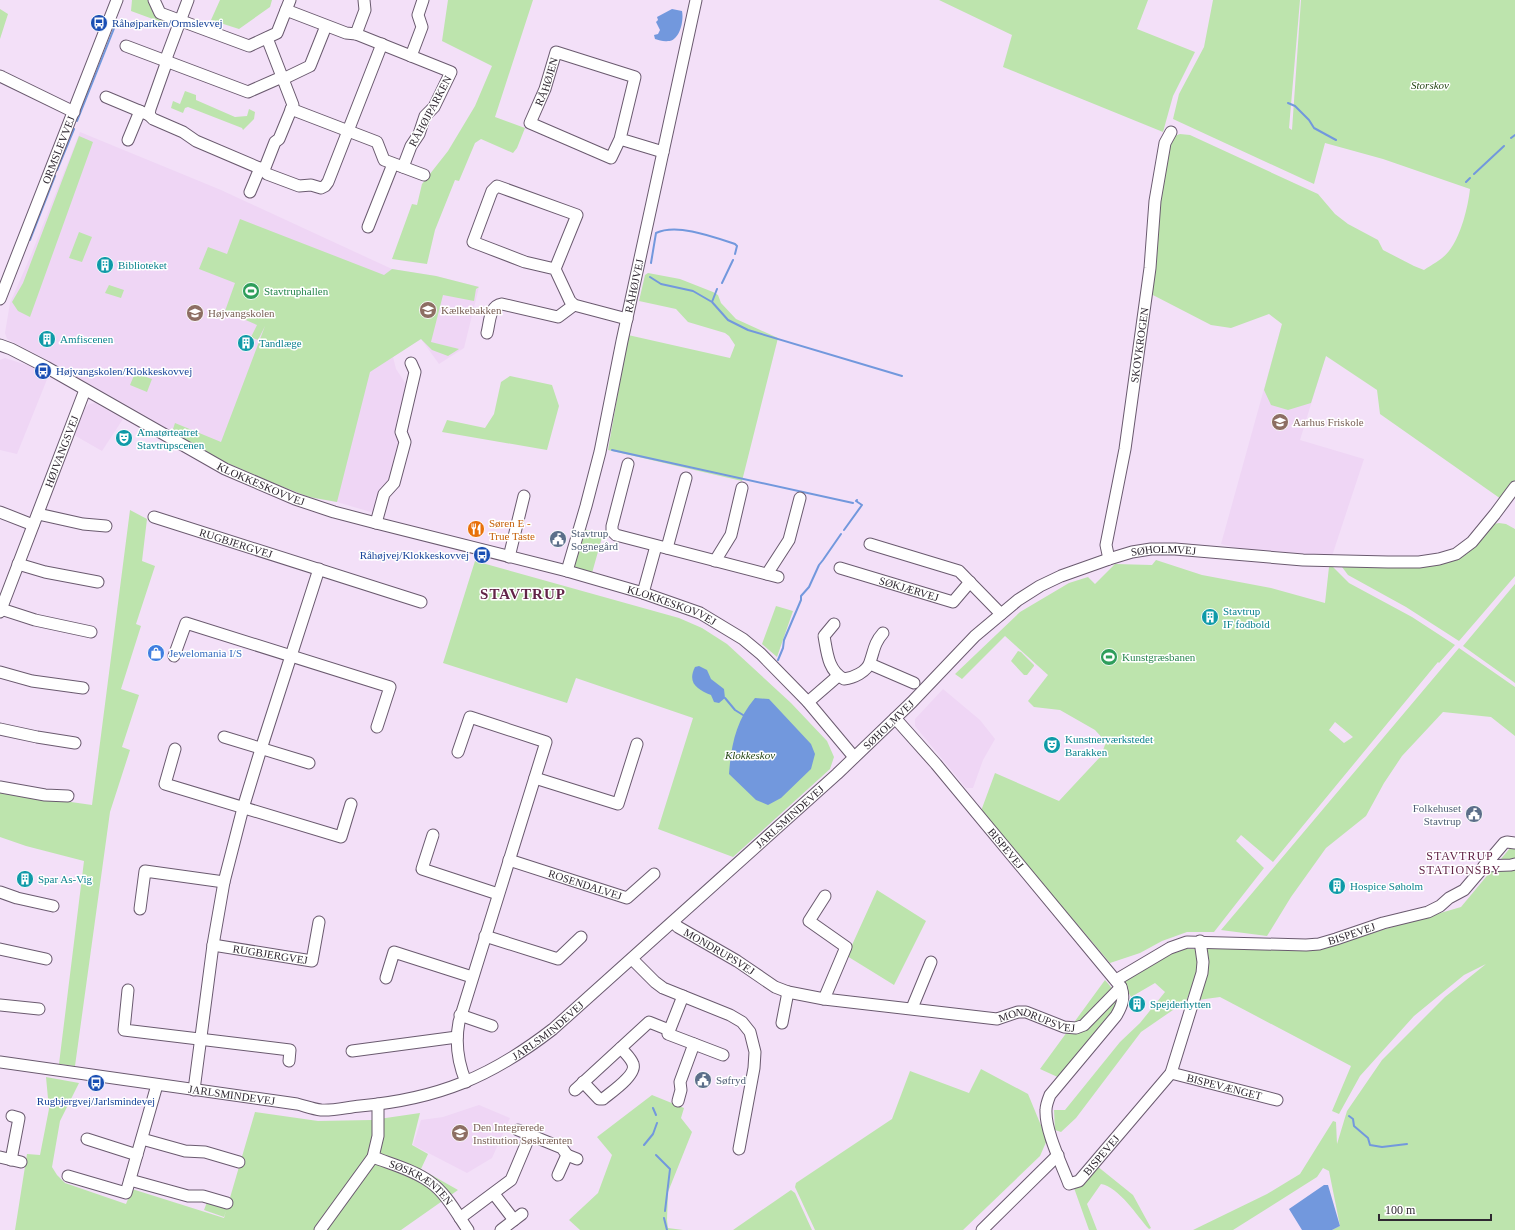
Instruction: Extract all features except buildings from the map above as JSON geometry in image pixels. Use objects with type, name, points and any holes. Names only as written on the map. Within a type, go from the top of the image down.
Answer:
[{"type":"street","name":"ORMSLEVVEJ","points":[[0,299],[117,0]]},
{"type":"street","name":"RÅHØJPARKEN","points":[[154,0],[160,13],[249,46],[277,33],[288,5],[326,26],[346,33],[356,34],[451,72],[434,107],[425,116],[419,134],[398,166],[368,227]]},
{"type":"street","points":[[128,140],[145,113],[150,109],[167,61],[167,56],[188,0]]},
{"type":"street","points":[[356,34],[365,10],[364,0]]},
{"type":"street","points":[[411,56],[422,27],[418,15],[423,0]]},
{"type":"street","name":"RÅHØJVEJ","points":[[567,571],[600,452],[696,0]]},
{"type":"street","points":[[126,46],[248,92],[310,66],[326,26]]},
{"type":"street","points":[[250,192],[275,142],[280,139],[293,105],[266,38]]},
{"type":"street","points":[[106,97],[145,113],[153,119],[183,132],[196,141],[262,169],[266,174],[299,186],[312,185],[321,188],[328,182],[382,44]]},
{"type":"street","name":"RÅHØJEN","points":[[556,52],[635,77],[620,139],[611,158],[530,123],[545,89],[556,52]]},
{"type":"street","points":[[0,76],[74,112]]},
{"type":"street","points":[[291,109],[376,142],[384,160],[424,175]]},
{"type":"street","name":"SKOVKROGEN","points":[[1109,559],[1106,545],[1125,449],[1150,268],[1154,201],[1165,143],[1171,132]]},
{"type":"street","points":[[620,139],[663,152]]},
{"type":"street","points":[[555,269],[525,262],[473,242],[492,191],[497,186],[577,215],[555,269],[570,301],[574,305],[581,308],[627,320]]},
{"type":"street","points":[[487,333],[493,309],[497,305],[502,304],[558,317],[574,305]]},
{"type":"street","name":"KLOKKESKOVVEJ","points":[[0,346],[11,349],[45,367],[212,462],[244,478],[295,499],[334,512],[567,571],[643,593],[700,613],[739,636],[761,654],[808,702],[854,757]]},
{"type":"street","name":"KLOKKESKOVVEJ","points":[[0,353],[27,358]]},
{"type":"street","points":[[376,523],[384,494],[394,483],[405,442],[401,432],[415,372],[411,363]]},
{"type":"street","name":"HØJVANGSVEJ","points":[[86,390],[0,611],[91,632]]},
{"type":"street","points":[[628,464],[612,526],[612,532],[616,535],[778,577]]},
{"type":"street","points":[[643,593],[686,478]]},
{"type":"street","name":"SØHOLMVEJ","points":[[854,757],[895,718],[975,636],[1023,596],[1061,576],[1132,552],[1151,549],[1175,549],[1310,561],[1419,562],[1439,559],[1456,554],[1472,542],[1496,514],[1515,487]]},
{"type":"street","points":[[715,561],[731,535],[742,488]]},
{"type":"street","points":[[509,557],[524,496]]},
{"type":"street","points":[[767,574],[789,540],[800,498]]},
{"type":"street","points":[[0,512],[33,525]]},
{"type":"street","points":[[38,514],[83,524],[106,526]]},
{"type":"street","name":"RUGBJERGVEJ","points":[[154,517],[421,602]]},
{"type":"street","points":[[870,544],[958,571],[1001,614]]},
{"type":"street","points":[[18,564],[45,572],[98,582]]},
{"type":"street","name":"SØKJÆRVEJ","points":[[840,568],[953,602],[970,582]]},
{"type":"street","points":[[194,1090],[213,945],[224,882],[243,808],[318,570]]},
{"type":"street","points":[[174,656],[186,623],[390,687],[377,727]]},
{"type":"street","points":[[834,624],[824,636],[828,659],[838,676],[844,679],[858,675],[870,664],[877,640],[883,633]]},
{"type":"street","points":[[870,664],[914,683]]},
{"type":"street","points":[[0,672],[32,681],[83,688]]},
{"type":"street","points":[[808,702],[838,676]]},
{"type":"street","points":[[458,752],[470,717],[546,742],[460,1015],[457,1037],[460,1063],[466,1082]]},
{"type":"street","name":"BISPEVEJ","points":[[895,718],[936,764],[1118,983],[1123,994],[1122,1007],[1116,1016],[1050,1095],[1047,1103],[1046,1121],[1069,1184],[1079,1181],[1171,1073],[1202,973],[1203,962],[1200,941]]},
{"type":"street","points":[[0,729],[37,737],[75,742]]},
{"type":"street","points":[[224,737],[309,763]]},
{"type":"street","points":[[534,778],[618,804],[637,744]]},
{"type":"street","points":[[175,749],[165,784],[341,837],[351,804]]},
{"type":"street","name":"JARLSMINDEVEJ","points":[[0,1062],[297,1104],[321,1110],[416,1098],[466,1082],[489,1072],[529,1048],[553,1030],[854,757]]},
{"type":"street","points":[[0,787],[22,792],[68,796]]},
{"type":"street","points":[[433,835],[422,869],[498,894]]},
{"type":"street","name":"BISPEVEJ","points":[[1118,983],[1170,948],[1187,942],[1319,944],[1382,922],[1428,912],[1464,890],[1504,843],[1515,843]]},
{"type":"street","name":"ROSENDALVEJ","points":[[509,860],[627,898],[654,874]]},
{"type":"street","points":[[1484,866],[1511,866],[1515,864]]},
{"type":"street","points":[[140,909],[145,872],[224,882]]},
{"type":"street","points":[[0,892],[17,898],[53,906]]},
{"type":"street","points":[[824,999],[846,947],[809,920],[825,896]]},
{"type":"street","name":"RUGBJERGVEJ","points":[[213,945],[312,961],[319,922]]},
{"type":"street","name":"MONDRUPSVEJ","points":[[673,922],[678,927],[737,961],[775,987],[788,992],[824,999],[997,1019],[1018,1012],[1026,1012],[1064,1027],[1076,1028],[1084,1025],[1118,983]]},
{"type":"street","points":[[485,936],[558,959],[581,937]]},
{"type":"street","points":[[0,950],[46,959]]},
{"type":"street","points":[[386,978],[394,952],[472,977]]},
{"type":"street","points":[[632,959],[662,988],[730,1014],[742,1022],[750,1032],[755,1052],[754,1068],[739,1149]]},
{"type":"street","points":[[912,1008],[931,962]]},
{"type":"street","points":[[128,990],[124,1030],[290,1050],[289,1060]]},
{"type":"street","points":[[782,1023],[788,992]]},
{"type":"street","points":[[683,996],[668,1034],[723,1055]]},
{"type":"street","points":[[0,1005],[39,1009]]},
{"type":"street","points":[[460,1015],[492,1026]]},
{"type":"street","points":[[621,1048],[633,1063],[631,1075],[603,1099],[599,1099],[579,1086],[649,1022],[669,1030]]},
{"type":"street","points":[[352,1051],[457,1037]]},
{"type":"street","points":[[678,1101],[681,1090],[680,1082],[694,1044]]},
{"type":"street","name":"BISPEVÆNGET","points":[[1171,1073],[1278,1100]]},
{"type":"street","points":[[68,1176],[126,1193],[157,1085]]},
{"type":"street","name":"SØSKRÆNTEN","points":[[320,1230],[373,1157],[378,1136],[378,1104]]},
{"type":"street","points":[[11,1160],[19,1118],[12,1116]]},
{"type":"street","points":[[518,1130],[562,1148],[572,1157],[558,1175]]},
{"type":"street","name":"SØSKRÆNTEN","points":[[460,1218],[511,1180],[530,1135]]},
{"type":"street","points":[[87,1138],[137,1155]]},
{"type":"street","points":[[142,1138],[185,1152],[205,1152],[239,1162]]},
{"type":"street","points":[[982,1230],[1058,1155]]},
{"type":"street","name":"SØSKRÆNTEN","points":[[373,1157],[429,1181],[439,1191],[468,1230]]},
{"type":"street","points":[[130,1180],[188,1196],[203,1196],[228,1203]]},
{"type":"street","points":[[494,1194],[518,1217],[501,1230]]},
{"type":"shaded area","name":"Højvangskolen","points":[[80,132],[221,190],[392,269],[436,276],[479,287],[464,348],[439,364],[421,339],[393,357],[396,369],[406,384],[394,434],[399,442],[389,482],[374,513],[337,502],[309,497],[225,462],[40,356],[7,339],[5,333],[10,303],[31,255]]},
{"type":"shaded area","name":"Aarhus Friskole","points":[[1282,324],[1326,355],[1300,440],[1364,459],[1332,556],[1236,548],[1221,544]]},
{"type":"shaded area","points":[[5,358],[30,366],[48,377],[17,454],[0,450],[0,360]]},
{"type":"shaded area","points":[[95,403],[123,419],[102,451],[74,435],[85,408],[89,404]]},
{"type":"shaded area","points":[[943,689],[980,720],[995,739],[983,760],[973,788],[966,788],[915,726],[915,719]]},
{"type":"shaded area","name":"Den Integrerede Institution Søskrænten","points":[[479,1105],[510,1118],[492,1158],[467,1173],[413,1145],[421,1120],[443,1117]]},
{"type":"green space","points":[[132,0],[150,0],[170,22],[169,25],[131,11]]},
{"type":"green space","points":[[220,0],[272,0],[270,7],[239,29],[211,20]]},
{"type":"green space","points":[[448,0],[533,0],[495,117],[525,128],[517,148],[513,153],[481,139],[475,143],[459,181],[455,180],[435,230],[427,264],[392,259],[412,204],[417,205],[422,184],[448,151],[475,106],[492,66],[442,41]]},
{"type":"green space","points":[[939,0],[1148,0],[1137,29],[1195,52],[1173,96],[1163,132],[1003,67],[1012,35]]},
{"type":"green space","name":"Storskov","points":[[1213,0],[1300,0],[1289,128],[1292,130],[1301,0],[1515,0],[1515,480],[1501,499],[1380,414],[1377,390],[1326,356],[1311,403],[1288,410],[1271,405],[1264,390],[1282,324],[1269,314],[1231,328],[1211,325],[1149,293],[1160,191],[1169,145],[1174,136],[1180,134],[1190,135],[1318,194],[1335,214],[1348,224],[1378,240],[1383,250],[1424,270],[1444,256],[1453,245],[1460,230],[1468,204],[1470,189],[1383,159],[1325,143],[1314,184],[1173,119],[1179,94],[1204,47]]},
{"type":"green space","points":[[0,9],[8,14],[0,39]]},
{"type":"green space","points":[[185,91],[196,95],[196,100],[235,117],[247,116],[249,109],[255,112],[254,119],[243,130],[242,128],[188,107],[185,108],[183,113],[171,108],[173,101],[180,104]]},
{"type":"green space","points":[[79,136],[93,142],[30,317],[18,311],[12,302],[23,283]]},
{"type":"green space","points":[[240,219],[384,275],[392,269],[436,276],[479,287],[476,289],[474,301],[443,295],[431,342],[459,349],[448,356],[432,350],[421,339],[370,372],[337,502],[309,497],[273,483],[225,462],[172,432],[175,423],[221,442],[265,326],[258,340],[251,337],[257,325],[225,311],[235,283],[199,269],[208,247],[227,254]]},
{"type":"green space","points":[[79,232],[92,237],[82,262],[69,258]]},
{"type":"green space","points":[[648,273],[680,279],[713,292],[718,295],[721,303],[736,319],[778,338],[742,481],[608,450],[628,335],[730,358],[735,345],[725,333],[688,322],[676,309],[639,301],[645,275]]},
{"type":"green space","points":[[109,285],[124,290],[121,298],[105,293]]},
{"type":"green space","points":[[135,373],[152,379],[147,392],[130,385]]},
{"type":"green space","points":[[510,376],[552,385],[559,406],[547,450],[442,432],[447,420],[485,428],[494,414],[501,382]]},
{"type":"green space","points":[[130,510],[147,519],[142,561],[155,566],[136,624],[141,626],[121,689],[139,695],[122,747],[130,750],[110,812],[75,1066],[59,1064],[84,861],[26,846],[0,837],[0,791],[92,805]]},
{"type":"green space","points":[[1494,524],[1506,524],[1515,529],[1515,576],[1459,641],[1406,607],[1348,575],[1342,567],[1434,566],[1453,560]]},
{"type":"green space","points":[[584,529],[603,534],[592,573],[573,568]]},
{"type":"green space","points":[[1156,560],[1202,575],[1271,588],[1325,603],[1329,567],[1332,566],[1349,583],[1412,617],[1455,645],[1439,663],[1438,662],[1273,862],[1241,835],[1236,841],[1264,868],[1214,932],[1187,932],[1162,941],[1140,953],[1110,963],[981,811],[995,773],[1059,801],[1101,756],[1106,742],[1095,730],[1060,710],[1034,707],[1028,701],[1048,675],[1005,636],[962,679],[955,674],[1020,612],[1069,583],[1088,577],[1095,584],[1115,564],[1152,565]],"holes":[[[1335,722],[1353,737],[1344,743],[1329,730]]]},
{"type":"green space","name":"Klokkeskov","points":[[475,561],[679,618],[702,628],[727,644],[791,703],[827,741],[834,757],[830,769],[733,857],[658,829],[693,718],[576,678],[567,703],[443,663]]},
{"type":"green space","points":[[1515,584],[1515,683],[1463,646]]},
{"type":"green space","points":[[776,606],[793,611],[777,657],[762,644]]},
{"type":"green space","points":[[1459,648],[1515,687],[1515,736],[1491,717],[1443,712],[1402,756],[1384,783],[1366,816],[1326,848],[1291,897],[1267,936],[1221,930]]},
{"type":"green space","points":[[1018,651],[1021,652],[1034,665],[1027,675],[1024,675],[1011,661]]},
{"type":"green space","points":[[1515,842],[1515,1230],[1332,1230],[1340,1226],[1329,1171],[1323,1168],[1317,1177],[1233,1230],[1193,1230],[1267,1194],[1300,1174],[1333,1121],[1336,1122],[1337,1144],[1347,1111],[1382,1060],[1445,997],[1486,964],[1464,975],[1414,1016],[1360,1076],[1339,1114],[1332,1111],[1351,1066],[1220,997],[1198,1000],[1204,949],[1266,947],[1317,949],[1461,907]]},
{"type":"green space","points":[[877,890],[926,921],[894,985],[847,956]]},
{"type":"green space","points":[[1179,949],[1197,949],[1197,975],[1186,1001],[1141,1032],[1076,1118],[1061,1132],[1055,1130],[1054,1110],[1065,1110],[1120,1042],[1140,1023],[1165,992],[1155,983],[1131,997],[1124,984],[1128,977]]},
{"type":"green space","points":[[1105,980],[1117,996],[1117,1004],[1114,1015],[1062,1079],[1040,1069]]},
{"type":"green space","points":[[981,1069],[1028,1094],[1047,1140],[1040,1156],[963,1230],[815,1230],[795,1187],[796,1183],[892,1119],[910,1071],[969,1093]]},
{"type":"green space","points":[[46,1077],[79,1083],[60,1121],[52,1167],[57,1175],[65,1183],[126,1204],[132,1189],[224,1218],[226,1211],[224,1217],[204,1210],[207,1202],[227,1208],[255,1112],[318,1121],[372,1120],[420,1113],[412,1145],[428,1154],[421,1169],[458,1190],[401,1230],[15,1230],[27,1154],[40,1155],[49,1109]]},
{"type":"green space","points":[[652,1095],[684,1108],[681,1118],[692,1132],[668,1192],[668,1228],[683,1230],[580,1230],[569,1220],[598,1193],[612,1155],[597,1137]]},
{"type":"green space","points":[[1097,1166],[1133,1195],[1151,1228],[1149,1229],[1121,1196],[1108,1186],[1101,1184],[1087,1204],[1097,1230],[1089,1230],[1074,1188]]},
{"type":"green space","points":[[791,1190],[795,1193],[812,1230],[733,1230]]},
{"type":"water","points":[[672,9],[682,11],[682,24],[676,38],[668,41],[655,39],[654,35],[658,34],[660,30],[656,22],[658,20],[657,17]]},
{"type":"water","points":[[699,666],[707,670],[711,679],[724,689],[725,698],[719,703],[714,702],[711,695],[695,685],[692,677],[695,667]]},
{"type":"water","points":[[755,698],[769,699],[811,744],[815,754],[811,769],[781,798],[768,805],[756,800],[729,774],[733,743],[739,724],[743,715]]},
{"type":"water","points":[[1324,1185],[1328,1185],[1340,1226],[1332,1230],[1302,1230],[1289,1209]]},
{"type":"waterway","points":[[77,121],[115,26]]},
{"type":"waterway","points":[[1288,103],[1295,106],[1309,120],[1314,128],[1336,140]]},
{"type":"waterway","points":[[57,170],[74,129]]},
{"type":"waterway","points":[[1511,138],[1515,135]]},
{"type":"waterway","points":[[1474,174],[1504,146]]},
{"type":"waterway","points":[[30,240],[55,176]]},
{"type":"waterway","points":[[1466,182],[1470,178]]},
{"type":"waterway","points":[[651,263],[656,233],[665,230],[685,230],[696,232],[735,244],[737,246],[735,254]]},
{"type":"waterway","points":[[722,283],[733,260]]},
{"type":"waterway","points":[[650,277],[661,284],[693,291],[712,302],[728,320],[748,330],[902,376]]},
{"type":"waterway","points":[[712,302],[717,289]]},
{"type":"waterway","points":[[612,450],[853,503]]},
{"type":"waterway","points":[[844,530],[862,505],[856,501],[857,500]]},
{"type":"waterway","points":[[778,660],[783,648],[784,640],[801,600],[801,596],[809,587],[819,565],[841,534]]},
{"type":"waterway","points":[[725,698],[735,710],[743,715]]},
{"type":"waterway","points":[[653,1108],[656,1115]]},
{"type":"waterway","points":[[1349,1116],[1353,1119],[1354,1126],[1368,1138],[1370,1145],[1382,1147],[1407,1144]]},
{"type":"waterway","points":[[644,1145],[653,1134],[657,1123]]},
{"type":"waterway","points":[[656,1155],[670,1169],[665,1211]]},
{"type":"waterway","points":[[664,1218],[667,1230]]},
{"type":"place","name":"Råhøjparken/Ormslevvej","points":[[99,23]]},
{"type":"place","name":"Biblioteket","points":[[105,265]]},
{"type":"place","name":"Stavtruphallen","points":[[251,291]]},
{"type":"place","name":"Kælkebakken","points":[[428,310]]},
{"type":"place","name":"Højvangskolen","points":[[195,313]]},
{"type":"place","name":"Amfiscenen","points":[[47,339]]},
{"type":"place","name":"Tandlæge","points":[[246,343]]},
{"type":"place","name":"Højvangskolen/Klokkeskovvej","points":[[43,371]]},
{"type":"place","name":"Aarhus Friskole","points":[[1280,422]]},
{"type":"place","name":"Amatørteatret Stavtrupscenen","points":[[124,438]]},
{"type":"place","name":"Søren E - True Taste","points":[[476,529]]},
{"type":"place","name":"Stavtrup Sognegård","points":[[558,539]]},
{"type":"place","name":"Råhøjvej/Klokkeskovvej","points":[[482,555]]},
{"type":"place","name":"Stavtrup IF fodbold","points":[[1210,617]]},
{"type":"place","name":"Jewelomania I/S","points":[[156,653]]},
{"type":"place","name":"Kunstgræsbanen","points":[[1109,657]]},
{"type":"place","name":"Kunstnerværkstedet Barakken","points":[[1052,745]]},
{"type":"place","name":"Folkehuset Stavtrup","points":[[1474,814]]},
{"type":"place","name":"Spar As-Vig","points":[[25,879]]},
{"type":"place","name":"Hospice Søholm","points":[[1337,886]]},
{"type":"place","name":"Spejderhytten","points":[[1137,1004]]},
{"type":"place","name":"Søfryd","points":[[703,1080]]},
{"type":"place","name":"Rugbjergvej/Jarlsmindevej","points":[[96,1083]]},
{"type":"place","name":"Den Integrerede Institution Søskrænten","points":[[460,1133]]},
{"type":"district","name":"STAVTRUP","points":[[523,594]]},
{"type":"district","name":"STAVTRUP STATIONSBY","points":[[1460,863]]}]
